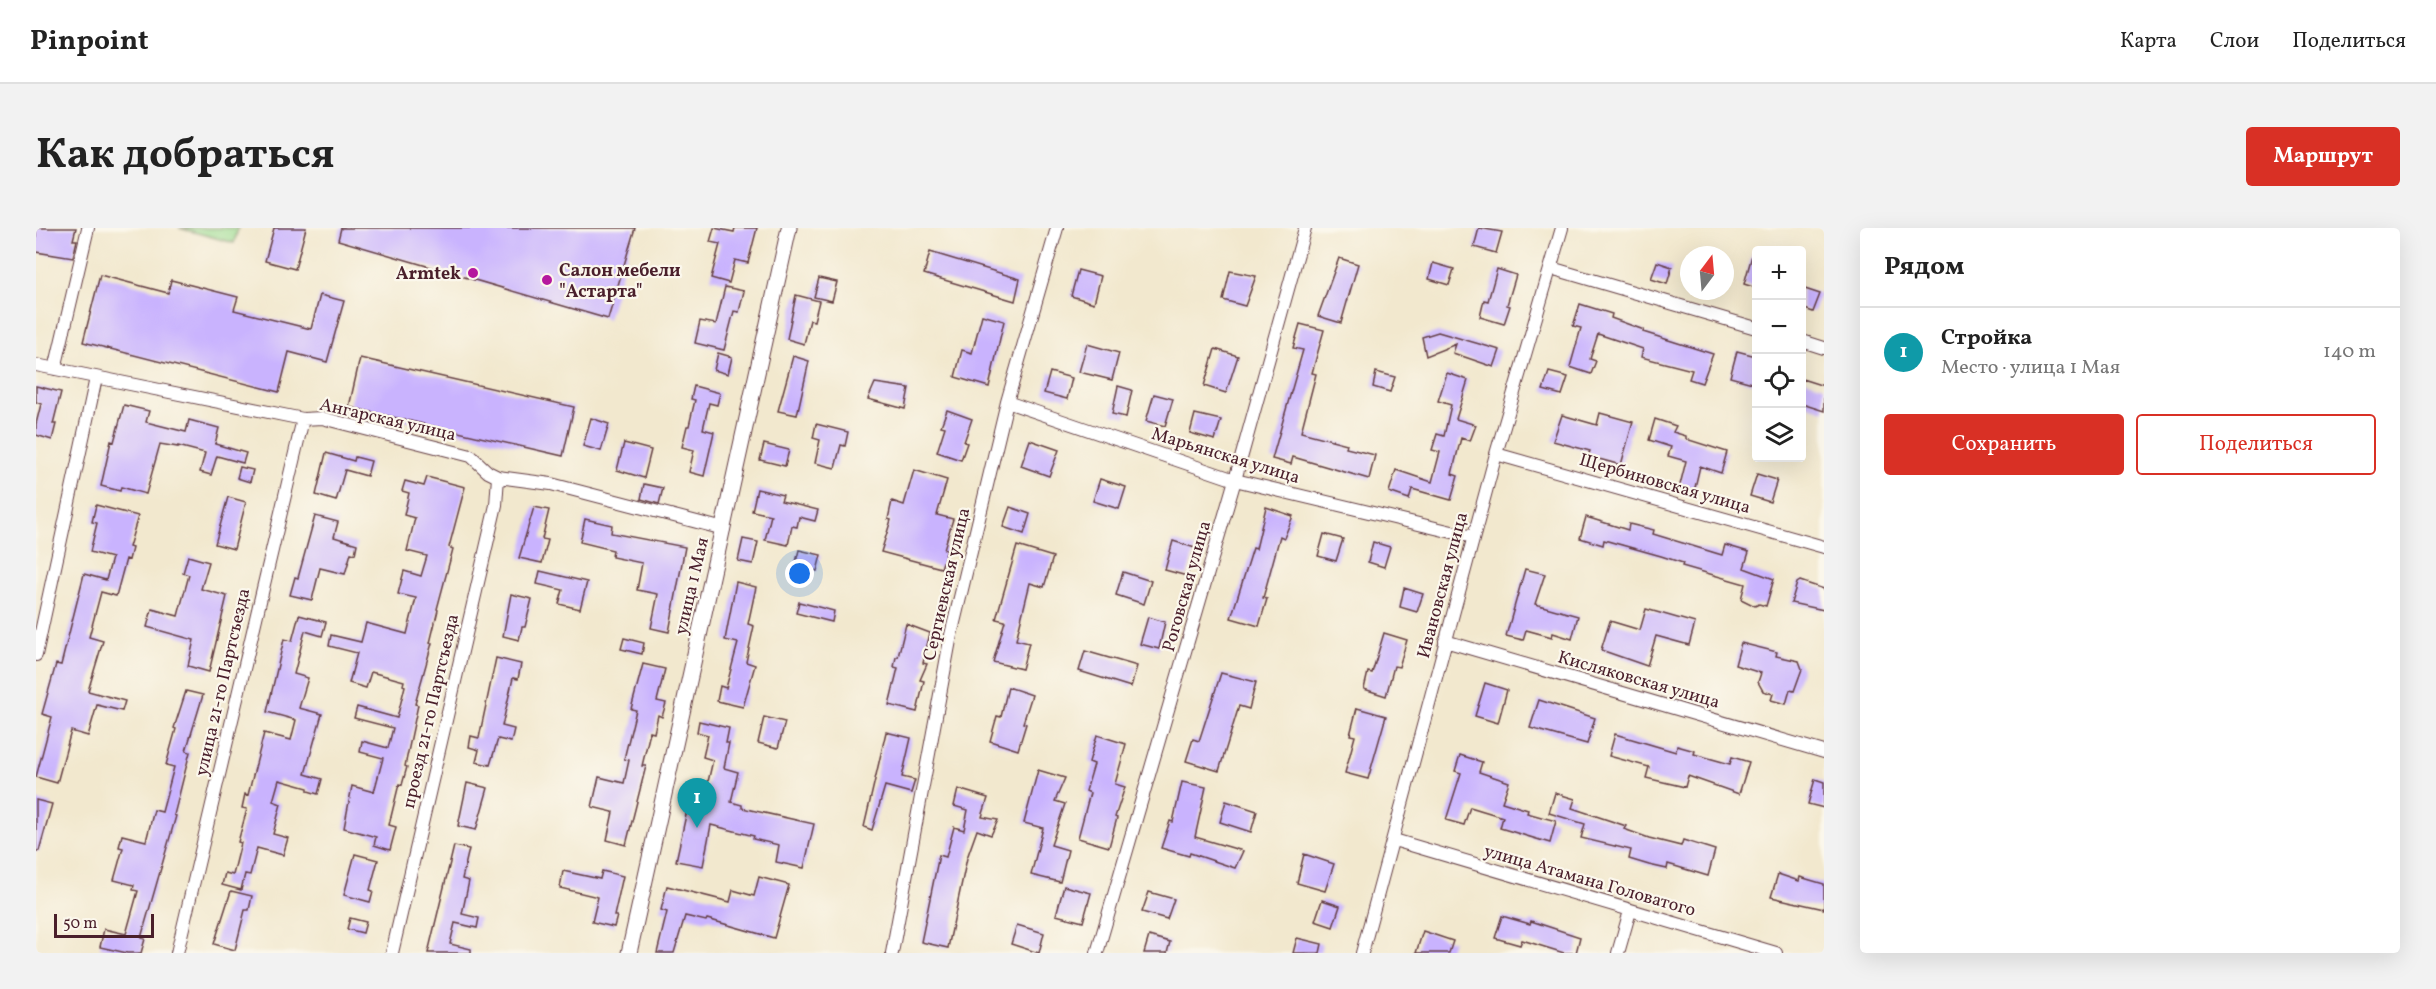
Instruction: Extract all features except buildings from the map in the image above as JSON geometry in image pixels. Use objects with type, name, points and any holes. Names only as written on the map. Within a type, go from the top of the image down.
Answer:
[{"type":"street","points":[[55,369],[88,228]]},
{"type":"street","name":"улица 1 Мая","points":[[629,953],[789,228]]},
{"type":"street","name":"Сергиевская улица","points":[[892,953],[951,635],[1007,402],[1058,228]]},
{"type":"street","name":"Роговская улица","points":[[1097,953],[1235,480],[1305,228]]},
{"type":"street","name":"Ивановская улица","points":[[1362,953],[1473,537],[1562,228]]},
{"type":"street","points":[[1551,268],[1752,327]]},
{"type":"street","points":[[1806,342],[1824,348]]},
{"type":"street","name":"Ангарская улица","points":[[36,364],[303,419],[322,418],[471,456],[498,477],[550,484],[724,529]]},
{"type":"street","points":[[36,656],[96,378]]},
{"type":"street","name":"Марьянская улица","points":[[1007,402],[1235,480],[1473,537]]},
{"type":"street","name":"улица 21-го Партсъезда","points":[[177,953],[303,419]]},
{"type":"street","name":"Щербиновская улица","points":[[1496,454],[1824,547]]},
{"type":"street","name":"проезд 21-го Партсъезда","points":[[392,953],[496,506],[498,477]]},
{"type":"street","name":"Кисляковская улица","points":[[1445,641],[1824,752]]},
{"type":"street","name":"улица Атамана Головатого","points":[[1394,840],[1776,953]]},
{"type":"street","points":[[1618,953],[1630,911]]},
{"type":"green space","points":[[179,228],[238,228],[234,243]]},
{"type":"place","name":"Armtek","points":[[473,273]]},
{"type":"place","name":"Салон мебели \"Астарта\"","points":[[547,280]]},
{"type":"place","name":"Стройка","points":[[697,828]]}]
